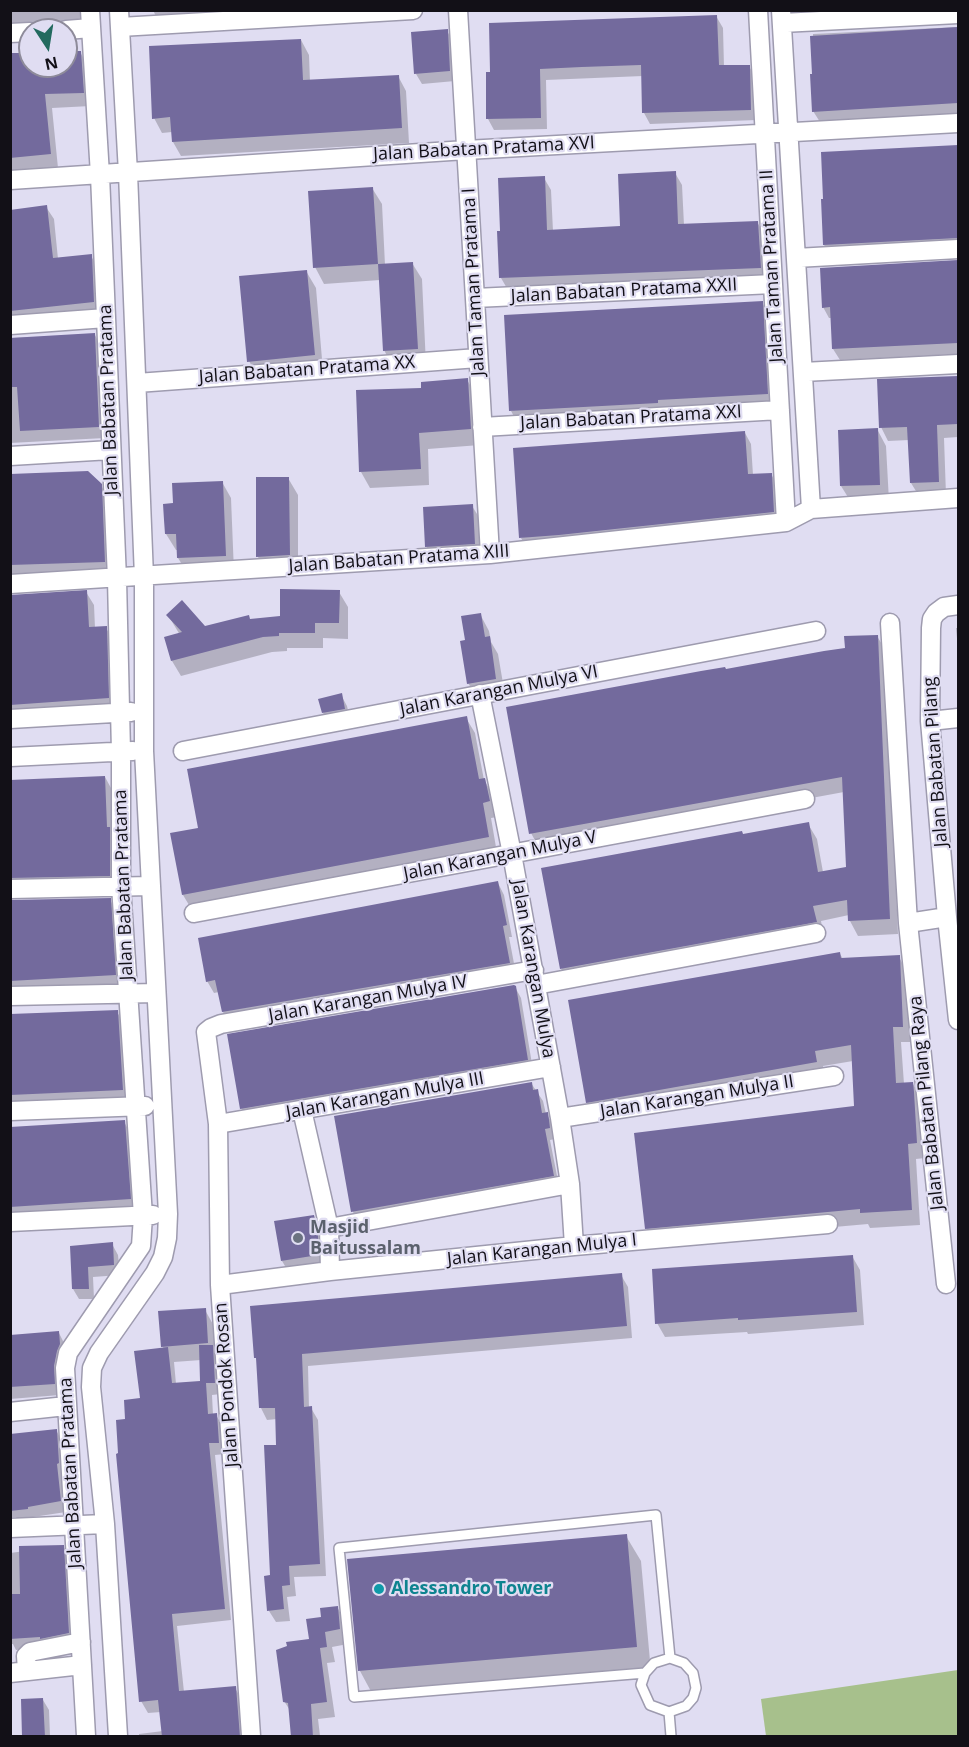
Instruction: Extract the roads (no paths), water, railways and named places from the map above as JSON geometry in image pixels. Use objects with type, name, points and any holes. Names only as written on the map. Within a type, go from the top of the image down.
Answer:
[{"type":"street","points":[[119,19],[413,10]]},
{"type":"street","name":"Jalan Taman Pratama I","points":[[458,10],[490,554]]},
{"type":"street","name":"Jalan Taman Pratama II","points":[[759,10],[786,522]]},
{"type":"street","points":[[782,17],[958,14]]},
{"type":"street","name":"Jalan Taman Pratama II","points":[[782,17],[811,509]]},
{"type":"street","name":"Jalan Babatan Pratama","points":[[86,1737],[64,1378],[66,1357],[141,1246],[142,1216],[121,886],[117,579],[100,175],[90,19]]},
{"type":"street","name":"Jalan Babatan Pratama","points":[[118,1737],[105,1524],[91,1387],[92,1368],[99,1353],[155,1273],[163,1257],[168,1214],[144,751],[144,577],[128,173],[119,19]]},
{"type":"street","name":"Jalan Babatan Pratama XVI","points":[[10,180],[466,150],[958,123]]},
{"type":"street","points":[[796,258],[958,249]]},
{"type":"street","name":"Jalan Babatan Pratama XXII","points":[[475,298],[773,284]]},
{"type":"street","points":[[10,325],[106,318]]},
{"type":"street","name":"Jalan Babatan Pratama XX","points":[[137,383],[478,358]]},
{"type":"street","points":[[803,372],[958,364]]},
{"type":"street","name":"Jalan Babatan Pratama XXI","points":[[482,427],[780,410]]},
{"type":"street","points":[[10,456],[111,450]]},
{"type":"street","points":[[786,522],[811,509],[958,498]]},
{"type":"street","name":"Jalan Babatan Pratama XIII","points":[[10,584],[490,554],[786,522]]},
{"type":"street","name":"Jalan Babatan Pilang","points":[[958,605],[944,608],[932,619],[930,721],[941,918],[958,1020]]},
{"type":"street","name":"Jalan Babatan Pilang Raya","points":[[890,624],[912,923],[946,1284]]},
{"type":"street","name":"Jalan Karangan Mulya VI","points":[[183,751],[816,631]]},
{"type":"street","name":"Jalan Karangan Mulya","points":[[480,694],[560,1118],[570,1184],[574,1245]]},
{"type":"street","points":[[10,719],[143,712]]},
{"type":"street","points":[[930,721],[958,718]]},
{"type":"street","points":[[10,757],[144,751]]},
{"type":"street","name":"Jalan Karangan Mulya V","points":[[194,913],[805,799]]},
{"type":"street","points":[[10,889],[150,886]]},
{"type":"street","points":[[912,923],[941,918]]},
{"type":"street","name":"Jalan Karangan Mulya IV","points":[[206,1035],[211,1028],[221,1024],[535,978],[816,933]]},
{"type":"street","points":[[10,996],[156,993]]},
{"type":"street","name":"Jalan Pondok Rosan","points":[[206,1035],[218,1124],[220,1285],[251,1737]]},
{"type":"street","name":"Jalan Karangan Mulya III","points":[[218,1124],[551,1067]]},
{"type":"street","name":"Jalan Karangan Mulya II","points":[[560,1118],[834,1077]]},
{"type":"street","points":[[10,1111],[135,1105],[162,1106]]},
{"type":"street","points":[[303,1110],[329,1228],[330,1271]]},
{"type":"street","points":[[329,1228],[570,1184]]},
{"type":"street","points":[[10,1222],[168,1214]]},
{"type":"street","name":"Jalan Karangan Mulya I","points":[[220,1285],[574,1245],[828,1224]]},
{"type":"street","points":[[10,1412],[66,1406]]},
{"type":"street","points":[[10,1528],[105,1524]]},
{"type":"street","points":[[81,1642],[30,1652],[19,1672],[82,1665]]},
{"type":"lane","points":[[645,1673],[354,1697],[339,1548],[657,1515],[670,1658]]},
{"type":"lane","points":[[670,1658],[684,1663],[689,1668],[693,1673],[696,1688],[693,1698],[686,1706],[669,1713],[650,1705],[641,1685],[645,1673],[654,1663],[670,1658]]},
{"type":"lane","points":[[669,1713],[671,1737]]},
{"type":"place","name":"Masjid Baitussalam","points":[[298,1238]]},
{"type":"place","name":"Alessandro Tower","points":[[379,1589]]}]
